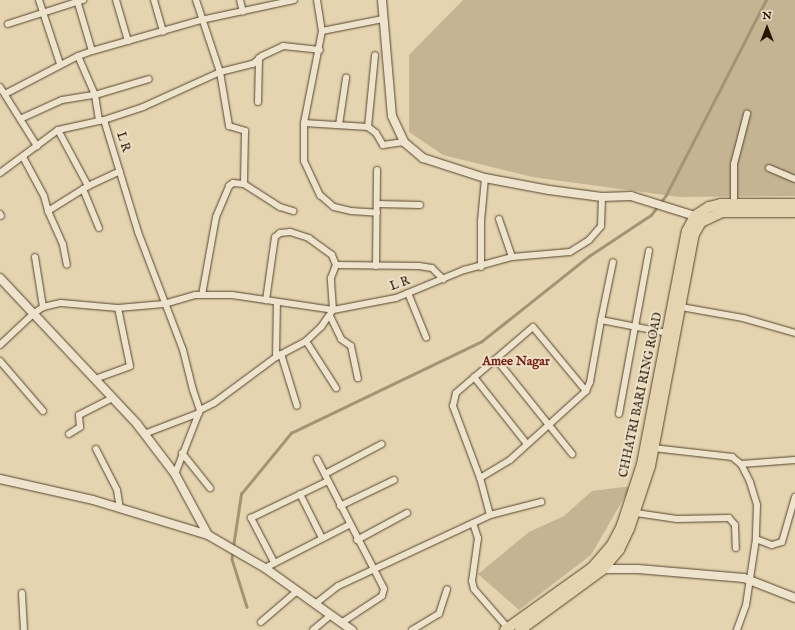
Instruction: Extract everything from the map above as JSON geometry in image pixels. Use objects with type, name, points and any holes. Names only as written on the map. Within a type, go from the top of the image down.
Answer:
[{"type":"main road","points":[[695,216],[709,207],[734,204],[795,204]]},
{"type":"main road","name":"CHHATRI BARI RING ROAD","points":[[520,630],[597,569],[618,550],[636,513],[653,448],[694,234],[701,222],[722,212],[795,212]]},
{"type":"main road","name":"CHHATRI BARI RING ROAD","points":[[507,629],[597,569],[612,545],[628,510],[642,464],[687,231],[695,216]]},
{"type":"street","points":[[39,0],[60,64]]},
{"type":"street","points":[[116,0],[128,41]]},
{"type":"street","points":[[154,0],[163,32]]},
{"type":"street","points":[[196,0],[201,20],[220,72],[229,126],[246,131],[244,184]]},
{"type":"street","points":[[240,0],[243,12]]},
{"type":"street","points":[[4,94],[60,64],[92,51],[201,20],[243,12],[277,2],[294,0]]},
{"type":"street","points":[[317,0],[322,31],[320,50],[304,123],[304,161],[320,194],[334,207],[350,211],[377,213]]},
{"type":"street","points":[[382,0],[392,116],[404,142],[423,158],[485,178],[549,190],[602,197],[631,196],[695,216]]},
{"type":"street","points":[[8,24],[79,1],[92,51]]},
{"type":"street","points":[[322,31],[384,19]]},
{"type":"street","points":[[1,170],[23,157],[58,130],[102,120],[143,107],[220,72],[253,64],[259,58],[283,46],[320,50]]},
{"type":"street","points":[[368,127],[375,55]]},
{"type":"street","name":"L R","points":[[78,56],[95,95],[138,232],[164,304],[183,350],[200,411]]},
{"type":"street","points":[[258,102],[259,58]]},
{"type":"street","points":[[339,125],[346,78]]},
{"type":"street","points":[[20,119],[62,100],[95,95],[149,79]]},
{"type":"street","points":[[0,87],[37,146]]},
{"type":"street","points":[[734,204],[734,164],[747,114]]},
{"type":"street","points":[[304,123],[368,127],[376,133],[383,145],[404,142]]},
{"type":"street","points":[[58,130],[85,188],[99,228]]},
{"type":"street","points":[[23,157],[40,187],[48,211],[63,245],[67,265]]},
{"type":"street","points":[[769,168],[795,179]]},
{"type":"street","points":[[376,266],[377,170]]},
{"type":"street","points":[[48,211],[85,188],[120,171]]},
{"type":"street","points":[[481,267],[481,222],[485,178]]},
{"type":"street","points":[[202,295],[216,217],[229,186],[233,183],[244,184],[280,207],[293,211]]},
{"type":"street","name":"L R","points":[[0,345],[42,307],[60,303],[118,308],[164,304],[202,295],[232,295],[331,313],[396,298],[443,279],[512,257],[570,252],[589,240],[601,226],[602,197]]},
{"type":"street","points":[[377,204],[420,205]]},
{"type":"street","points":[[498,219],[512,257]]},
{"type":"street","points":[[266,300],[275,237],[280,232],[290,232],[309,238],[332,255],[336,265],[331,278],[331,313],[341,339],[351,346],[358,378]]},
{"type":"street","points":[[619,414],[649,251]]},
{"type":"street","points":[[35,257],[42,307]]},
{"type":"street","points":[[480,478],[510,460],[586,391],[590,382],[613,262]]},
{"type":"street","points":[[336,265],[432,268],[443,279]]},
{"type":"street","points":[[0,278],[95,379],[144,434],[175,474],[208,535]]},
{"type":"street","points":[[408,293],[426,337]]},
{"type":"street","points":[[277,302],[278,356],[297,406]]},
{"type":"street","points":[[681,307],[743,318],[795,333]]},
{"type":"street","points":[[95,379],[130,366],[118,308]]},
{"type":"street","points":[[144,434],[200,411],[214,403],[278,356],[306,342],[331,313]]},
{"type":"street","points":[[601,320],[667,333]]},
{"type":"street","points":[[490,515],[480,478],[453,406],[456,394],[530,328],[535,328],[586,391]]},
{"type":"street","points":[[306,342],[336,388]]},
{"type":"street","points":[[496,359],[572,454]]},
{"type":"street","points":[[0,361],[43,411]]},
{"type":"street","points":[[474,377],[527,444]]},
{"type":"street","points":[[69,434],[80,427],[79,415],[112,398]]},
{"type":"street","points":[[175,474],[182,453],[200,411]]},
{"type":"street","points":[[325,474],[382,444]]},
{"type":"street","points":[[653,448],[721,454],[732,457],[741,464],[756,495],[756,539],[746,605],[737,630]]},
{"type":"street","points":[[96,449],[117,490],[120,508]]},
{"type":"street","points":[[182,453],[210,488]]},
{"type":"street","points":[[317,459],[384,593],[341,623]]},
{"type":"street","points":[[741,464],[795,460]]},
{"type":"street","points":[[0,479],[120,508],[208,535],[265,568],[352,630]]},
{"type":"street","points":[[340,506],[394,480]]},
{"type":"street","points":[[274,562],[251,518],[328,481]]},
{"type":"street","points":[[300,494],[322,538]]},
{"type":"street","points":[[756,539],[772,545],[782,542],[795,497]]},
{"type":"street","points":[[314,604],[338,586],[374,571],[490,515],[541,502]]},
{"type":"street","points":[[357,540],[408,513]]},
{"type":"street","points":[[636,513],[678,519],[729,518],[735,525],[736,548]]},
{"type":"street","points":[[474,523],[478,538],[472,581],[474,589],[507,629]]},
{"type":"street","points":[[265,568],[274,562],[349,525]]},
{"type":"street","points":[[597,569],[638,570],[749,580],[795,598]]},
{"type":"street","points":[[412,630],[439,614],[447,589]]},
{"type":"street","points":[[261,622],[297,591]]},
{"type":"street","points":[[22,594],[24,630]]},
{"type":"street","points":[[313,630],[331,615]]},
{"type":"shaded area","points":[[463,0],[795,0],[795,196],[679,197],[532,177],[443,155],[409,132],[409,55]]},
{"type":"shaded area","points":[[631,486],[591,555],[519,610],[478,574],[529,532],[564,516],[592,491]]},
{"type":"waterway","points":[[233,547],[241,494],[291,433],[482,341],[589,256],[651,215],[666,195],[766,0]]},
{"type":"waterway","points":[[233,552],[232,559],[247,607]]},
{"type":"district","name":"Amee Nagar","points":[[516,362]]}]
